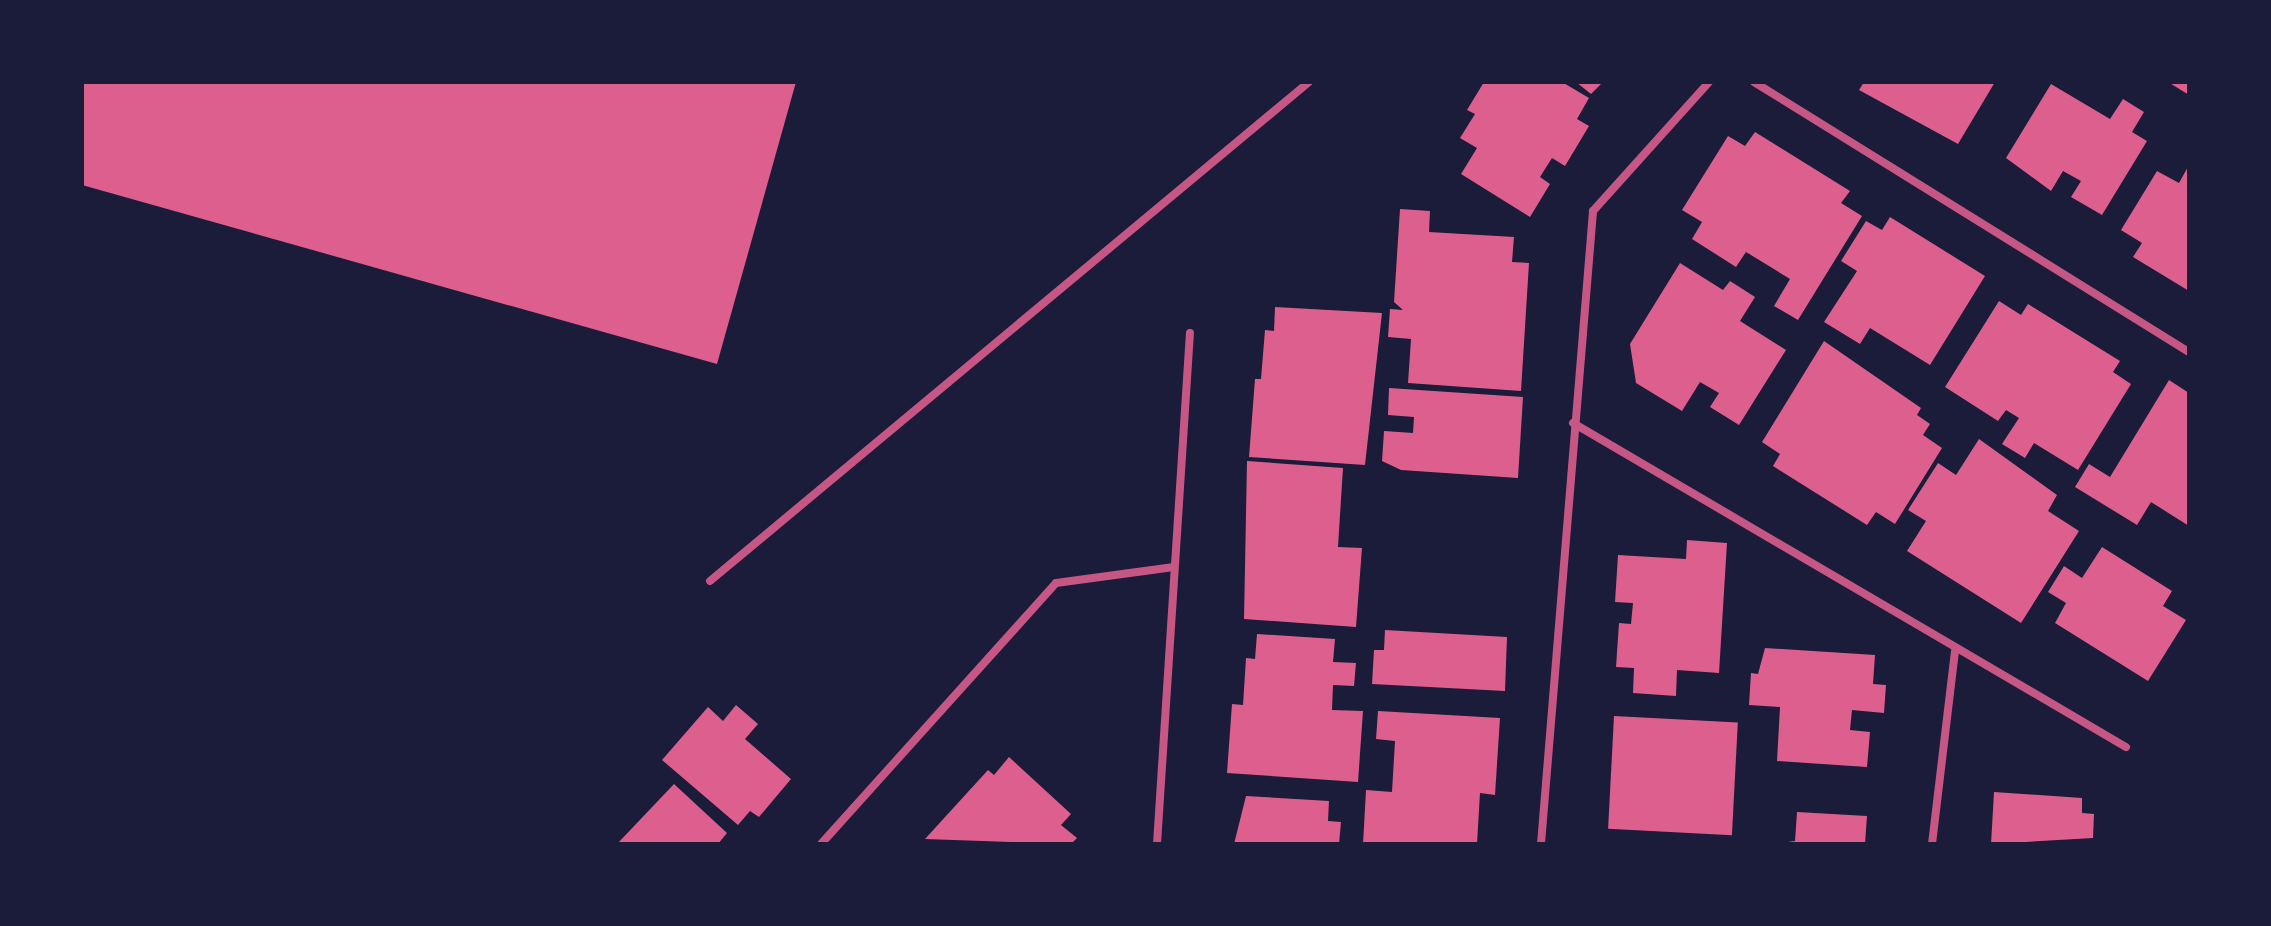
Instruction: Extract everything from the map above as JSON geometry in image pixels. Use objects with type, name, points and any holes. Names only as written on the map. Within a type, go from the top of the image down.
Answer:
[{"type":"street","points":[[710,581],[1309,82]]},
{"type":"street","points":[[1541,844],[1573,423],[1593,211],[1709,82]]},
{"type":"street","points":[[1754,82],[2189,352]]},
{"type":"street","points":[[1157,844],[1190,333]]},
{"type":"street","points":[[1573,423],[1955,651],[2126,747]]},
{"type":"street","points":[[821,844],[1056,583],[1174,567]]},
{"type":"street","points":[[1932,844],[1955,651]]},
{"type":"building","points":[[82,82],[796,82],[717,364],[82,185]]},
{"type":"building","points":[[1484,82],[1562,82],[1589,98],[1577,119],[1589,126],[1565,166],[1552,158],[1540,177],[1550,184],[1530,217],[1461,174],[1477,148],[1460,138],[1475,114],[1467,110]]},
{"type":"building","points":[[1576,82],[1603,82],[1591,94]]},
{"type":"building","points":[[1864,82],[1995,82],[1958,144],[1859,90]]},
{"type":"building","points":[[2168,82],[2189,82],[2189,95]]},
{"type":"building","points":[[2051,84],[2110,119],[2123,99],[2144,112],[2132,132],[2147,141],[2102,215],[2071,197],[2081,181],[2063,171],[2051,191],[2006,158]]},
{"type":"building","points":[[1755,132],[1850,191],[1841,203],[1862,216],[1798,320],[1774,306],[1790,279],[1746,252],[1736,267],[1692,239],[1702,222],[1682,210],[1728,136],[1745,146]]},
{"type":"building","points":[[2189,165],[2189,291],[2133,257],[2142,243],[2121,230],[2157,171],[2179,183]]},
{"type":"building","points":[[1400,209],[1430,211],[1429,232],[1514,237],[1512,262],[1529,263],[1521,391],[1408,383],[1411,339],[1388,337],[1390,309],[1403,310],[1394,302]]},
{"type":"building","points":[[1890,217],[1985,276],[1930,365],[1870,328],[1860,344],[1824,322],[1857,271],[1841,261],[1866,221],[1882,230]]},
{"type":"building","points":[[1680,263],[1723,290],[1730,281],[1755,297],[1740,321],[1786,350],[1739,425],[1710,407],[1719,393],[1700,382],[1682,411],[1636,383],[1630,344]]},
{"type":"building","points":[[1999,301],[2021,315],[2028,304],[2120,361],[2113,372],[2131,384],[2078,470],[2034,443],[2025,458],[2002,444],[2019,418],[2006,410],[1998,421],[1945,387]]},
{"type":"building","points":[[1275,307],[1382,313],[1365,465],[1249,457],[1255,379],[1261,379],[1265,330],[1274,331]]},
{"type":"building","points":[[1824,341],[1921,408],[1917,415],[1930,424],[1923,435],[1942,448],[1895,524],[1876,512],[1867,525],[1773,466],[1780,454],[1762,442]]},
{"type":"building","points":[[2169,380],[2189,393],[2189,526],[2151,502],[2137,525],[2075,487],[2089,464],[2110,477]]},
{"type":"building","points":[[1389,388],[1523,397],[1518,478],[1401,470],[1382,461],[1384,431],[1413,433],[1414,417],[1388,415]]},
{"type":"building","points":[[1979,439],[2057,495],[2048,511],[2079,531],[2021,623],[1907,551],[1926,521],[1908,510],[1938,463],[1956,475]]},
{"type":"building","points":[[1247,461],[1343,468],[1338,547],[1362,548],[1356,627],[1244,619]]},
{"type":"building","points":[[1687,540],[1727,543],[1719,673],[1677,670],[1676,696],[1633,693],[1634,668],[1616,667],[1619,623],[1631,624],[1633,603],[1615,602],[1618,555],[1686,559]]},
{"type":"building","points":[[2102,547],[2172,591],[2163,606],[2186,620],[2148,681],[2055,623],[2066,603],[2048,592],[2064,566],[2082,578]]},
{"type":"building","points":[[1385,630],[1507,637],[1505,691],[1372,684],[1374,650],[1384,650]]},
{"type":"building","points":[[1257,634],[1335,639],[1333,662],[1356,663],[1354,686],[1333,685],[1332,710],[1363,711],[1358,782],[1227,773],[1232,704],[1243,705],[1246,658],[1255,659]]},
{"type":"building","points":[[1765,648],[1875,655],[1873,684],[1886,685],[1884,713],[1852,710],[1850,730],[1870,732],[1867,767],[1777,761],[1780,707],[1749,705],[1751,673],[1758,674]]},
{"type":"building","points":[[736,705],[758,724],[745,739],[791,779],[759,817],[750,811],[738,825],[662,760],[708,707],[723,721]]},
{"type":"building","points":[[1378,711],[1500,718],[1495,795],[1480,793],[1477,844],[1363,844],[1366,790],[1392,792],[1395,741],[1376,739]]},
{"type":"building","points":[[1614,716],[1738,722],[1732,835],[1608,829]]},
{"type":"building","points":[[1009,757],[1071,814],[1061,825],[1077,838],[1071,844],[925,839],[988,770],[994,775]]},
{"type":"building","points":[[674,784],[727,833],[718,844],[617,844]]},
{"type":"building","points":[[1994,792],[2082,798],[2082,813],[2094,814],[2093,838],[1991,844]]},
{"type":"building","points":[[1246,796],[1329,801],[1328,821],[1341,822],[1339,844],[1234,844]]},
{"type":"building","points":[[1797,812],[1867,816],[1865,844],[1772,844],[1795,841]]}]
